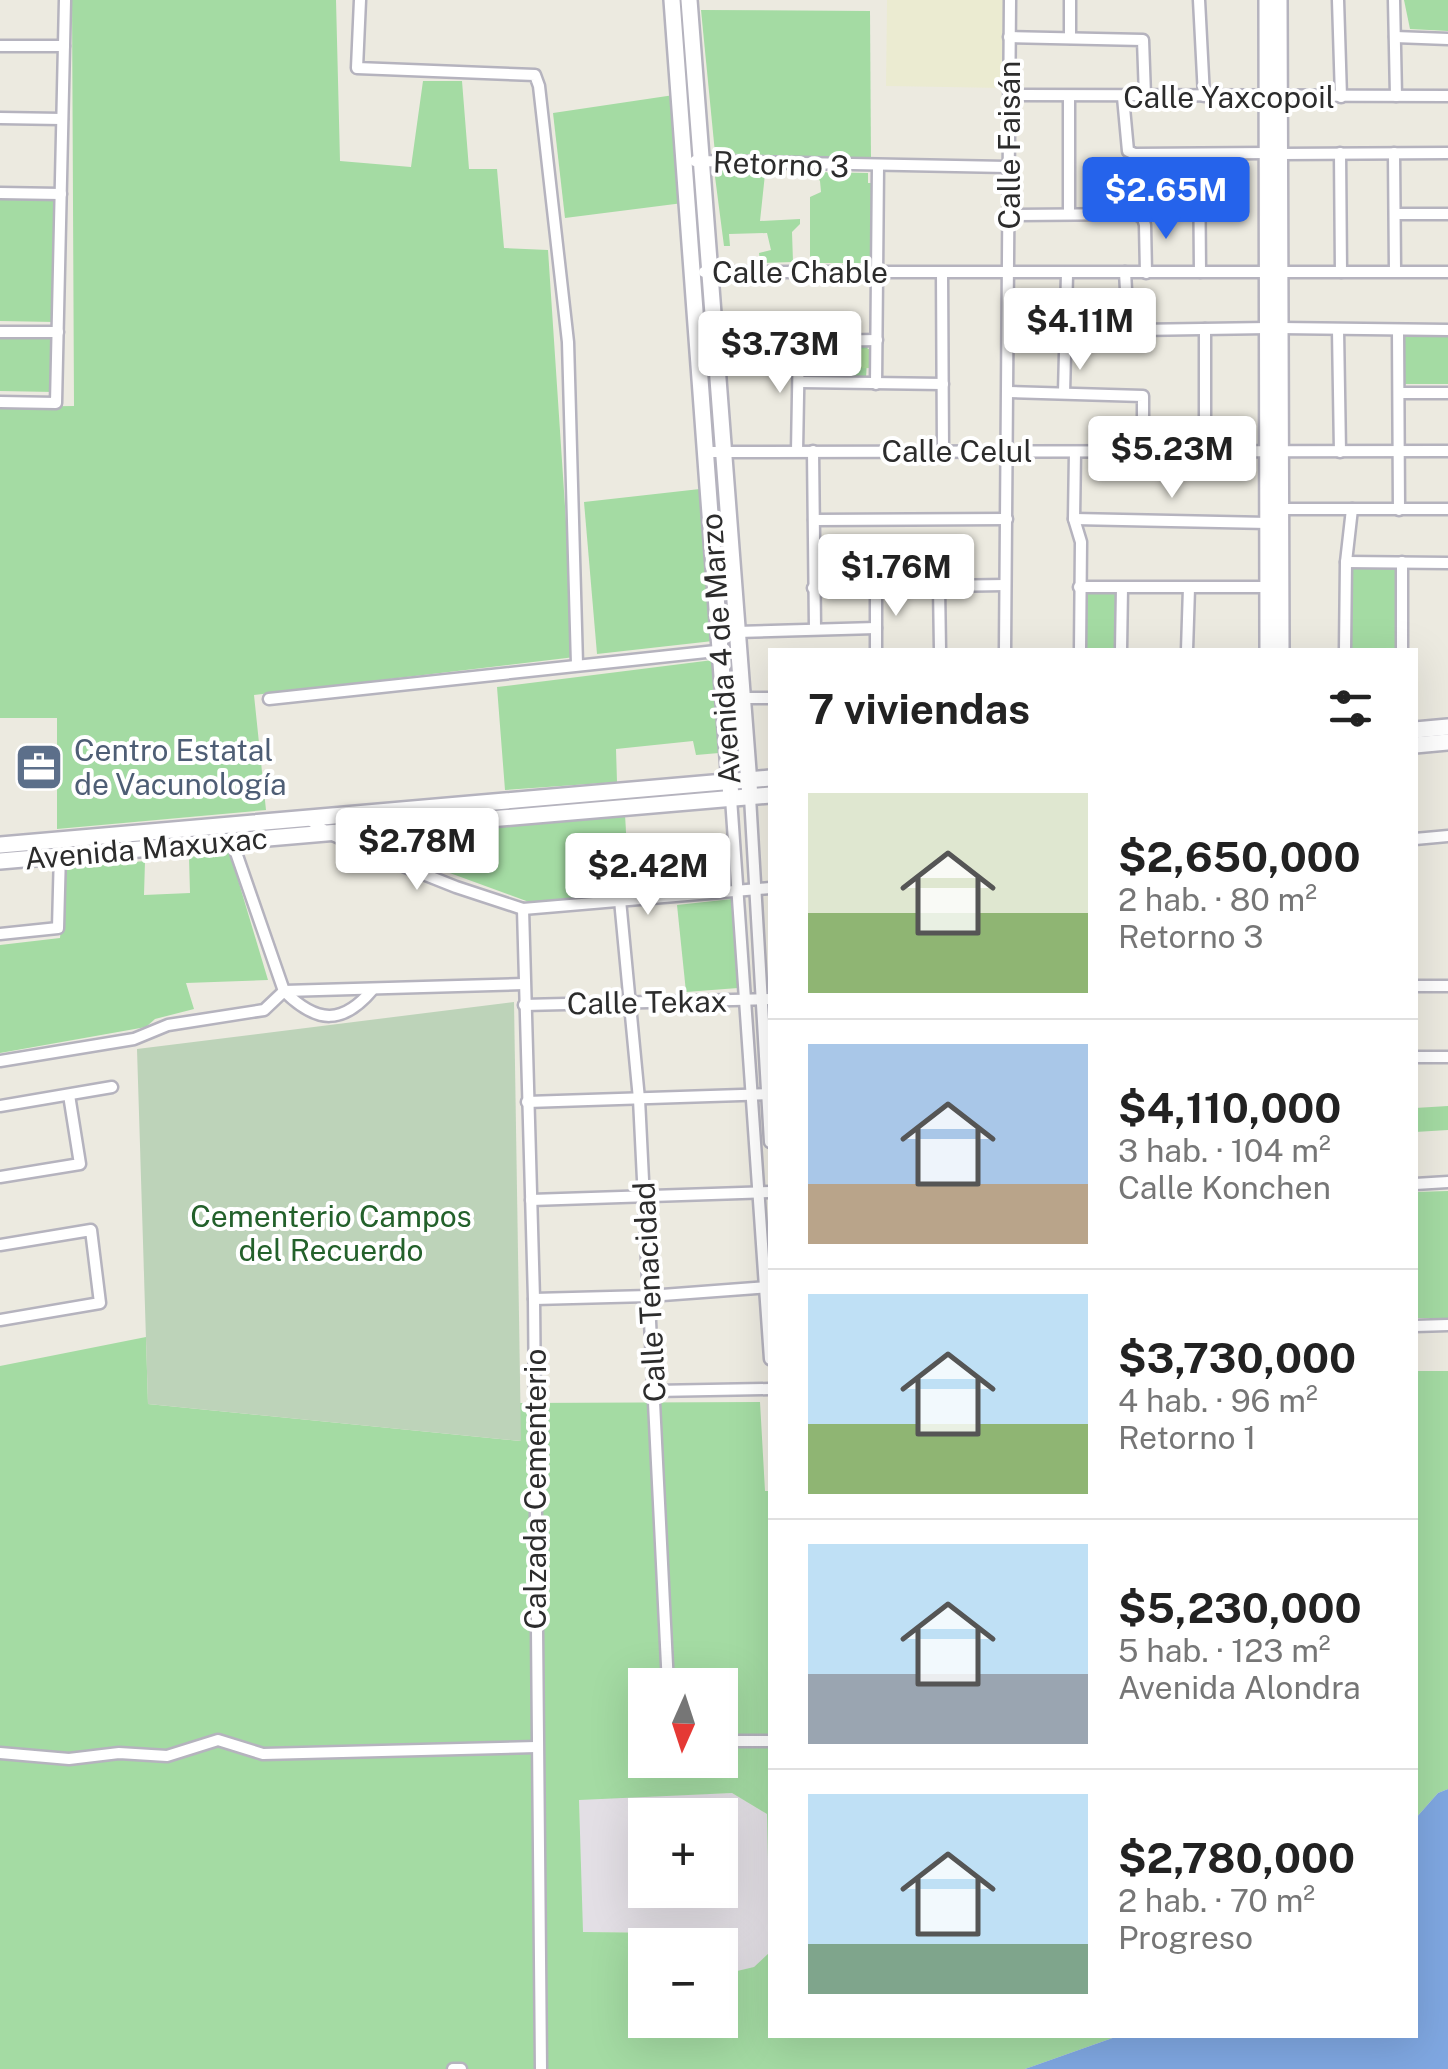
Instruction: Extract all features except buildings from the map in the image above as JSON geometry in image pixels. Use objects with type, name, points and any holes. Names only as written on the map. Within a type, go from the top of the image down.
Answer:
[{"type":"main road","name":"Avenida 4 de Marzo","points":[[672,0],[731,798]]},
{"type":"main road","name":"Avenida 4 de Marzo","points":[[690,0],[750,796]]},
{"type":"main road","points":[[1266,0],[1274,153],[1274,451],[1268,524],[1281,648]]},
{"type":"main road","points":[[1273,97],[1280,0]]},
{"type":"main road","points":[[1268,648],[1281,509],[1274,451]]},
{"type":"main road","points":[[1418,730],[1448,727]]},
{"type":"main road","points":[[1418,744],[1448,742]]},
{"type":"main road","name":"Avenida Maxuxac","points":[[0,861],[60,848],[307,818],[768,778]]},
{"type":"main road","name":"Avenida Maxuxac","points":[[0,845],[60,848],[232,841],[768,795]]},
{"type":"street","points":[[0,402],[56,402],[65,0]]},
{"type":"street","points":[[360,0],[357,68],[535,75],[539,86],[568,342],[577,664]]},
{"type":"street","name":"Calle Faisán","points":[[1005,648],[1010,0]]},
{"type":"street","points":[[1070,0],[1070,38]]},
{"type":"street","points":[[1199,0],[1204,96]]},
{"type":"street","points":[[1338,0],[1340,96]]},
{"type":"street","points":[[1394,0],[1396,96]]},
{"type":"street","points":[[1009,37],[1143,40],[1146,96]]},
{"type":"street","points":[[1394,37],[1448,39]]},
{"type":"street","points":[[0,46],[64,46]]},
{"type":"street","name":"Calle Yaxcopoil","points":[[1010,96],[1448,96]]},
{"type":"street","points":[[1069,97],[1069,213]]},
{"type":"street","points":[[1123,97],[1128,150],[1135,154],[1448,153]]},
{"type":"street","points":[[0,118],[62,119]]},
{"type":"street","points":[[1340,153],[1342,272]]},
{"type":"street","points":[[1394,153],[1395,271]]},
{"type":"street","points":[[1199,154],[1200,272]]},
{"type":"street","name":"Retorno 3","points":[[684,161],[1008,167]]},
{"type":"street","name":"Retorno 3","points":[[876,384],[878,166]]},
{"type":"street","points":[[0,193],[61,194]]},
{"type":"street","points":[[1007,215],[1136,214],[1143,218],[1146,273]]},
{"type":"street","points":[[1396,214],[1448,214]]},
{"type":"street","name":"Calle Chable","points":[[692,272],[1448,272]]},
{"type":"street","points":[[1126,272],[1128,326],[1136,330],[1448,330]]},
{"type":"street","points":[[942,273],[943,451]]},
{"type":"street","points":[[1064,393],[1067,274]]},
{"type":"street","points":[[1204,330],[1205,451]]},
{"type":"street","points":[[1338,330],[1340,452]]},
{"type":"street","points":[[1398,330],[1399,510]]},
{"type":"street","points":[[0,332],[58,332]]},
{"type":"street","points":[[698,343],[877,340]]},
{"type":"street","points":[[798,451],[799,341]]},
{"type":"street","points":[[801,382],[943,384]]},
{"type":"street","points":[[1009,392],[1143,396],[1144,450]]},
{"type":"street","points":[[1400,393],[1448,394]]},
{"type":"street","name":"Calle Celul","points":[[706,452],[1448,451]]},
{"type":"street","points":[[813,452],[814,628]]},
{"type":"street","points":[[1075,452],[1074,519],[1081,542],[1080,648]]},
{"type":"street","points":[[1281,509],[1448,509]]},
{"type":"street","points":[[1345,648],[1346,562],[1352,510]]},
{"type":"street","points":[[814,520],[1007,519]]},
{"type":"street","points":[[1074,519],[1268,524]]},
{"type":"street","points":[[1346,562],[1448,563]]},
{"type":"street","points":[[1402,562],[1402,648]]},
{"type":"street","points":[[813,588],[1004,585]]},
{"type":"street","points":[[939,586],[940,648]]},
{"type":"street","points":[[1079,587],[1275,587]]},
{"type":"street","points":[[876,588],[876,648]]},
{"type":"street","points":[[1121,648],[1122,588]]},
{"type":"street","points":[[1188,648],[1189,588]]},
{"type":"street","points":[[737,632],[876,628]]},
{"type":"street","points":[[269,698],[738,650]]},
{"type":"street","points":[[724,698],[768,698]]},
{"type":"street","name":"Avenida 4 de Marzo","points":[[750,796],[768,1094]]},
{"type":"street","name":"Avenida 4 de Marzo","points":[[731,798],[768,1323]]},
{"type":"street","points":[[307,818],[328,833],[456,887],[523,909],[768,888]]},
{"type":"street","points":[[1418,839],[1448,836]]},
{"type":"street","points":[[232,841],[284,991],[316,1015],[332,1016],[348,1013],[373,988]]},
{"type":"street","points":[[0,934],[58,928],[60,848]]},
{"type":"street","name":"Calle Tenacidad","points":[[620,900],[640,1099],[667,1668]]},
{"type":"street","name":"Calzada Cementerio","points":[[523,909],[534,1299],[541,2069]]},
{"type":"street","points":[[0,1061],[134,1038],[168,1025],[264,1010],[284,991],[524,984]]},
{"type":"street","points":[[1418,986],[1448,986]]},
{"type":"street","name":"Calle Tekax","points":[[524,1005],[765,1000]]},
{"type":"street","points":[[1418,1057],[1448,1057]]},
{"type":"street","points":[[0,1106],[112,1087]]},
{"type":"street","points":[[527,1102],[768,1094]]},
{"type":"street","points":[[0,1177],[80,1164],[69,1095]]},
{"type":"street","points":[[1418,1184],[1448,1182]]},
{"type":"street","points":[[531,1200],[768,1192]]},
{"type":"street","points":[[0,1245],[91,1230],[100,1304],[0,1320]]},
{"type":"street","points":[[534,1299],[766,1287]]},
{"type":"street","points":[[1418,1326],[1448,1325]]},
{"type":"street","points":[[654,1391],[768,1389]]},
{"type":"street","points":[[0,1753],[69,1759],[119,1753],[167,1756],[218,1740],[263,1754],[536,1747]]},
{"type":"street","points":[[738,1741],[768,1740]]},
{"type":"street","points":[[453,2069],[461,2069]]},
{"type":"shaded area","points":[[887,0],[1006,0],[1005,88],[886,86]]},
{"type":"shaded area","points":[[732,1793],[767,1814],[768,1954],[755,1967],[738,1971],[738,1928],[628,1928],[628,1933],[582,1932],[579,1799]]},
{"type":"green space","points":[[72,0],[336,0],[340,161],[411,167],[423,81],[462,81],[469,169],[497,169],[504,248],[548,250],[575,657],[254,695],[266,810],[57,829],[57,718],[0,718],[0,407],[74,406]]},
{"type":"green space","points":[[1404,0],[1448,0],[1448,31],[1410,29]]},
{"type":"green space","points":[[701,10],[870,11],[871,159],[715,153]]},
{"type":"green space","points":[[674,95],[683,203],[565,218],[553,113]]},
{"type":"green space","points":[[714,169],[765,174],[760,221],[800,219],[792,232],[793,262],[760,263],[759,253],[771,250],[767,233],[729,234],[730,246],[724,246]]},
{"type":"green space","points":[[813,172],[868,173],[868,183],[872,183],[872,263],[810,263],[810,197],[821,192],[820,181]]},
{"type":"green space","points":[[0,196],[59,197],[55,322],[0,321]]},
{"type":"green space","points":[[1404,333],[1448,335],[1448,384],[1405,384]]},
{"type":"green space","points":[[55,335],[54,392],[0,391],[0,336]]},
{"type":"green space","points":[[803,340],[868,343],[866,377],[801,372]]},
{"type":"green space","points":[[837,349],[871,349],[871,368],[837,369]]},
{"type":"green space","points":[[700,489],[713,641],[597,654],[584,502]]},
{"type":"green space","points":[[1352,566],[1399,569],[1397,648],[1352,648]]},
{"type":"green space","points":[[1084,588],[1119,589],[1119,648],[1085,648]]},
{"type":"green space","points":[[713,660],[719,753],[696,755],[693,741],[616,749],[617,782],[505,790],[497,687]]},
{"type":"green space","points":[[625,815],[630,898],[549,905],[529,902],[373,845],[368,839]]},
{"type":"green space","points":[[230,853],[268,980],[186,983],[194,1009],[155,1019],[146,1027],[0,1053],[0,945],[60,938],[66,868],[145,861],[144,895],[190,893],[189,857]]},
{"type":"green space","points":[[732,899],[738,988],[686,992],[677,905]]},
{"type":"green space","name":"Cementerio Campos del Recuerdo","points":[[514,1002],[521,1441],[148,1404],[137,1049]]},
{"type":"green space","points":[[1448,1106],[1448,1130],[1418,1132],[1418,1108]]},
{"type":"green space","points":[[1448,1191],[1448,1318],[1418,1318],[1418,1192]]},
{"type":"green space","points":[[146,1337],[148,1404],[520,1441],[520,1403],[760,1402],[768,1491],[768,1860],[767,1814],[732,1793],[579,1800],[583,1932],[628,1932],[628,2038],[738,2038],[738,1971],[754,1967],[768,1954],[768,2038],[1113,2038],[1025,2069],[0,2069],[0,1366]]},
{"type":"green space","points":[[1418,1371],[1448,1371],[1448,1789],[1438,1793],[1418,1816]]},
{"type":"water","points":[[1448,1789],[1448,2069],[1025,2069],[1113,2038],[1418,2038],[1418,1816],[1438,1793]]},
{"type":"place","name":"Centro Estatal de Vacunología","points":[[39,767]]}]
